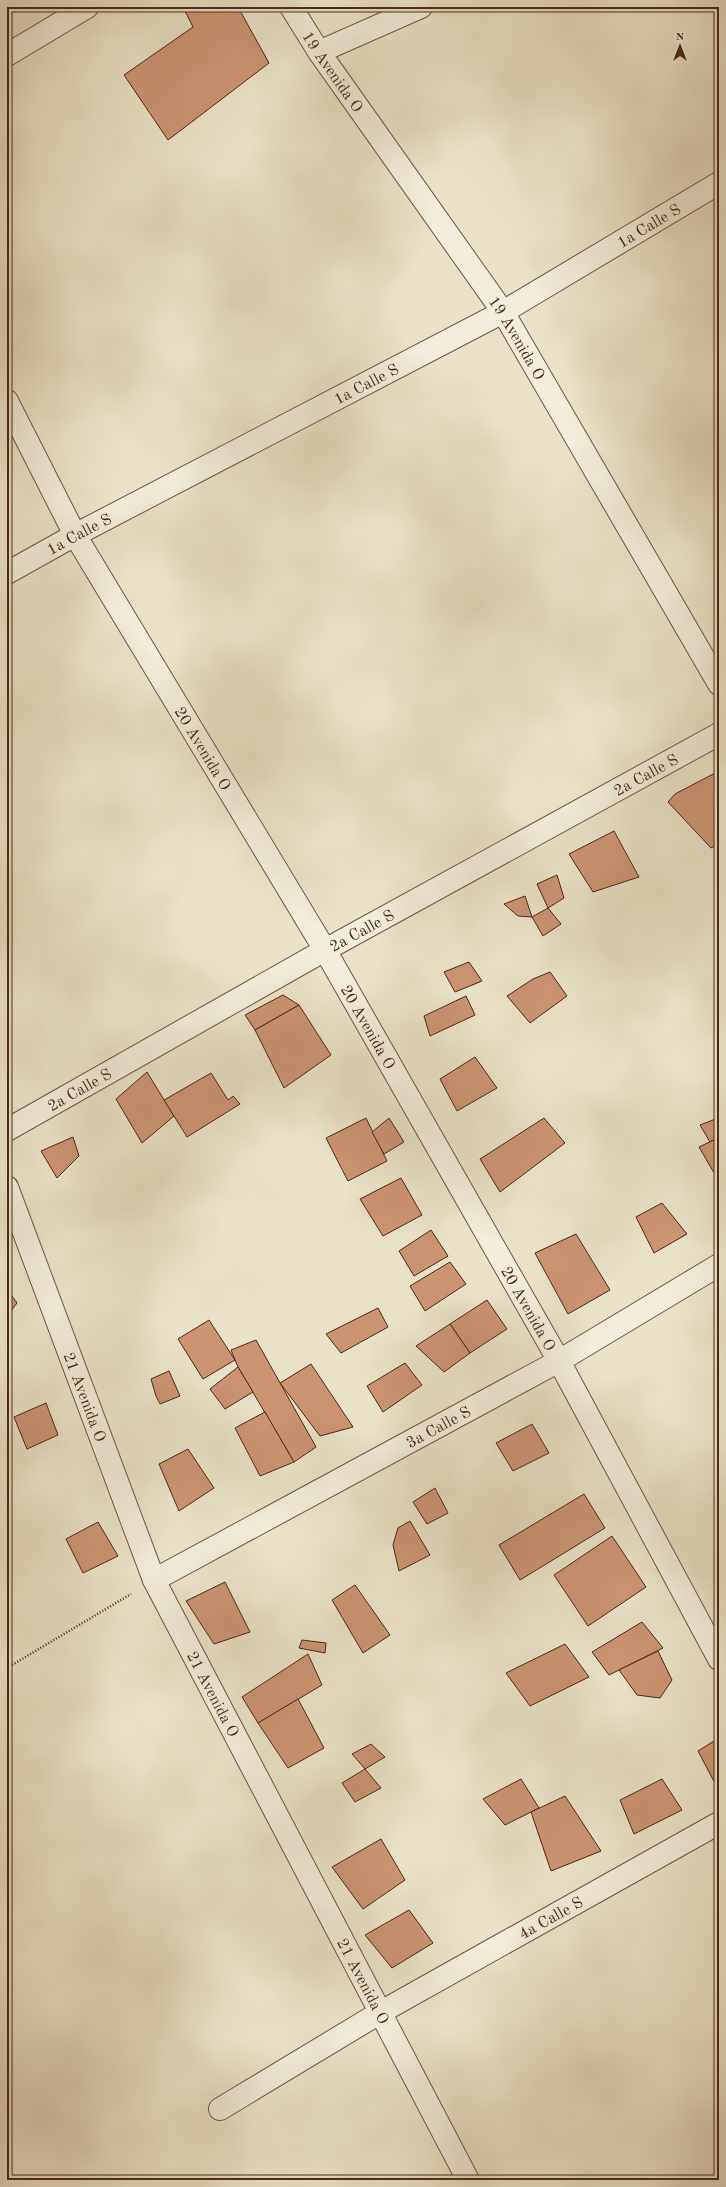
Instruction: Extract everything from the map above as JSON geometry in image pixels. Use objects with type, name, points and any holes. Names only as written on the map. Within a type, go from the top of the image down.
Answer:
[{"type":"street","points":[[7,55],[87,7]]},
{"type":"street","name":"19 Avenida O","points":[[291,7],[319,52],[503,312],[719,684]]},
{"type":"street","points":[[319,52],[421,7]]},
{"type":"street","name":"1a Calle S","points":[[7,572],[75,534],[503,312],[719,183]]},
{"type":"street","name":"20 Avenida O","points":[[7,401],[75,534],[325,950],[559,1361],[719,1659]]},
{"type":"street","name":"2a Calle S","points":[[7,1130],[325,950],[719,734]]},
{"type":"street","name":"21 Avenida O","points":[[7,1187],[154,1580],[468,2180]]},
{"type":"street","name":"3a Calle S","points":[[154,1580],[559,1361],[719,1265]]},
{"type":"street","name":"4a Calle S","points":[[220,2109],[381,2012],[719,1823]]},
{"type":"path","points":[[7,1668],[154,1580]]},
{"type":"building","points":[[183,7],[238,7],[269,63],[168,140],[124,75],[193,27]]},
{"type":"building","points":[[719,771],[719,844],[711,848],[668,802],[675,794]]},
{"type":"building","points":[[614,831],[639,877],[593,892],[569,854]]},
{"type":"building","points":[[557,875],[564,898],[548,908],[537,884]]},
{"type":"building","points":[[525,896],[532,917],[518,916],[504,904]]},
{"type":"building","points":[[548,908],[561,924],[543,936],[532,917]]},
{"type":"building","points":[[469,962],[482,981],[455,992],[444,972]]},
{"type":"building","points":[[550,972],[567,996],[530,1023],[507,996],[533,979]]},
{"type":"building","points":[[283,995],[299,1005],[255,1030],[245,1015]]},
{"type":"building","points":[[466,996],[475,1015],[430,1036],[424,1016]]},
{"type":"building","points":[[299,1005],[331,1055],[284,1088],[255,1030]]},
{"type":"building","points":[[475,1057],[497,1088],[457,1111],[440,1079]]},
{"type":"building","points":[[147,1072],[174,1116],[142,1143],[116,1099]]},
{"type":"building","points":[[211,1073],[228,1100],[233,1096],[240,1104],[187,1137],[164,1100]]},
{"type":"building","points":[[719,1115],[719,1137],[710,1142],[700,1125],[713,1120]]},
{"type":"building","points":[[366,1118],[387,1161],[348,1181],[326,1138]]},
{"type":"building","points":[[389,1118],[404,1142],[384,1154],[372,1132]]},
{"type":"building","points":[[544,1118],[565,1143],[500,1192],[480,1159]]},
{"type":"building","points":[[73,1137],[79,1156],[57,1178],[41,1151]]},
{"type":"building","points":[[718,1138],[719,1177],[717,1178],[699,1147]]},
{"type":"building","points":[[401,1178],[422,1215],[383,1236],[360,1199]]},
{"type":"building","points":[[662,1203],[687,1234],[654,1253],[636,1217]]},
{"type":"building","points":[[431,1230],[448,1256],[414,1276],[399,1251]]},
{"type":"building","points":[[576,1234],[610,1290],[568,1314],[535,1253]]},
{"type":"building","points":[[450,1262],[466,1284],[425,1311],[410,1286]]},
{"type":"building","points":[[7,1289],[17,1303],[7,1316]]},
{"type":"building","points":[[487,1300],[507,1329],[470,1353],[450,1324]]},
{"type":"building","points":[[378,1308],[388,1327],[341,1353],[326,1334]]},
{"type":"building","points":[[209,1320],[235,1360],[203,1379],[178,1339]]},
{"type":"building","points":[[450,1324],[470,1353],[444,1372],[416,1346]]},
{"type":"building","points":[[256,1340],[316,1447],[294,1462],[238,1367],[231,1350]]},
{"type":"building","points":[[405,1363],[422,1385],[383,1412],[367,1386]]},
{"type":"building","points":[[311,1364],[353,1427],[320,1436],[280,1383]]},
{"type":"building","points":[[238,1367],[253,1392],[225,1409],[210,1389]]},
{"type":"building","points":[[169,1371],[180,1396],[160,1404],[151,1379]]},
{"type":"building","points":[[46,1403],[58,1435],[27,1449],[14,1417]]},
{"type":"building","points":[[265,1412],[294,1462],[260,1476],[235,1428]]},
{"type":"building","points":[[532,1424],[549,1453],[513,1471],[496,1443]]},
{"type":"building","points":[[188,1449],[214,1488],[179,1511],[159,1464]]},
{"type":"building","points":[[435,1488],[448,1513],[427,1524],[413,1502]]},
{"type":"building","points":[[584,1494],[605,1528],[520,1580],[499,1545]]},
{"type":"building","points":[[410,1521],[430,1555],[399,1571],[393,1545],[398,1528]]},
{"type":"building","points":[[98,1522],[118,1556],[83,1573],[66,1539]]},
{"type":"building","points":[[612,1536],[646,1587],[588,1626],[554,1575]]},
{"type":"building","points":[[225,1582],[250,1632],[214,1644],[186,1601]]},
{"type":"building","points":[[355,1585],[390,1635],[363,1653],[332,1600]]},
{"type":"building","points":[[642,1622],[663,1648],[609,1675],[592,1652]]},
{"type":"building","points":[[302,1640],[326,1643],[325,1653],[299,1648]]},
{"type":"building","points":[[565,1644],[589,1677],[530,1706],[506,1673]]},
{"type":"building","points":[[658,1651],[672,1680],[660,1698],[637,1695],[619,1670]]},
{"type":"building","points":[[308,1654],[322,1685],[258,1723],[242,1697]]},
{"type":"building","points":[[298,1699],[324,1748],[288,1768],[258,1723]]},
{"type":"building","points":[[719,1738],[719,1789],[718,1789],[698,1751]]},
{"type":"building","points":[[371,1744],[385,1757],[365,1769],[352,1754]]},
{"type":"building","points":[[365,1769],[381,1788],[355,1802],[342,1783]]},
{"type":"building","points":[[521,1779],[539,1808],[505,1825],[483,1799]]},
{"type":"building","points":[[662,1779],[682,1810],[634,1834],[620,1800]]},
{"type":"building","points":[[565,1796],[601,1851],[551,1871],[531,1812]]},
{"type":"building","points":[[381,1839],[405,1880],[363,1909],[332,1867]]},
{"type":"building","points":[[409,1910],[433,1943],[392,1968],[365,1935]]}]
